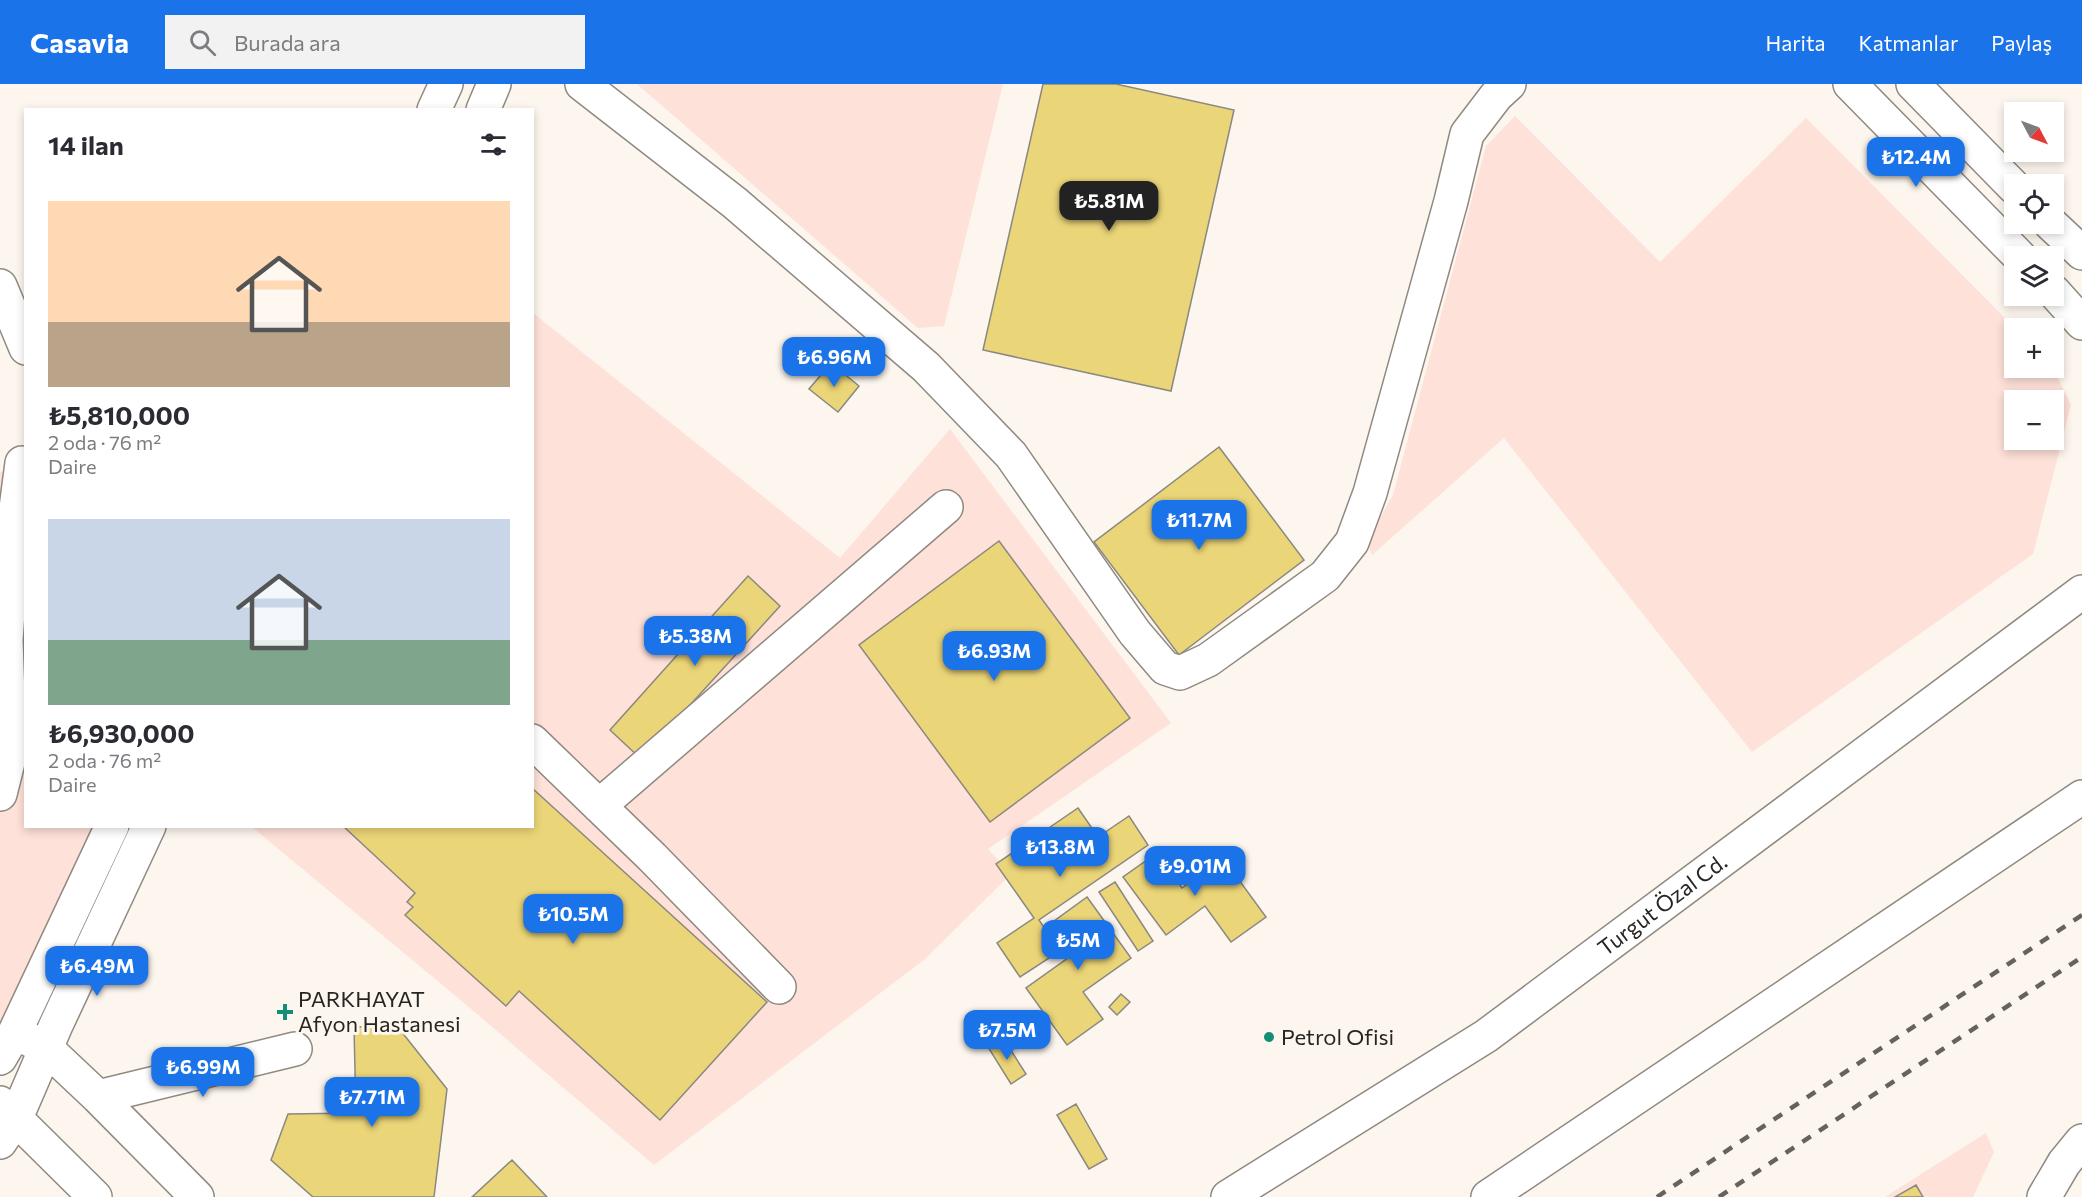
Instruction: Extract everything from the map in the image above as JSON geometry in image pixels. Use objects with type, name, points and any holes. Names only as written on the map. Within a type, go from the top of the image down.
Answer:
[{"type":"street","points":[[435,108],[446,84]]},
{"type":"street","points":[[484,108],[495,84]]},
{"type":"street","points":[[582,84],[735,203],[926,367],[1011,455],[1135,633],[1165,668],[1180,673],[1208,660],[1325,576],[1352,542],[1374,482],[1451,201],[1467,134],[1509,84]]},
{"type":"street","points":[[1850,84],[2009,246]]},
{"type":"street","points":[[1913,84],[2004,177]]},
{"type":"street","points":[[2062,234],[2082,253]]},
{"type":"street","points":[[5,298],[24,343]]},
{"type":"street","points":[[2064,303],[2082,323]]},
{"type":"street","points":[[0,794],[10,754],[6,640],[15,516],[16,458]]},
{"type":"street","points":[[599,806],[946,507]]},
{"type":"street","name":"Turgut Özal Cd.","points":[[1228,1197],[1486,1036],[2082,592]]},
{"type":"street","points":[[534,743],[779,987]]},
{"type":"street","points":[[1488,1197],[2082,797]]},
{"type":"street","points":[[111,828],[8,1045],[46,1048],[197,1197]]},
{"type":"street","points":[[95,1197],[5,1121],[46,1048],[148,828]]},
{"type":"street","points":[[98,1097],[295,1049]]},
{"type":"street","points":[[2044,1197],[2064,1162],[2082,1141]]},
{"type":"shaded area","points":[[637,84],[1003,84],[944,326],[918,328]]},
{"type":"shaded area","points":[[1515,116],[1660,262],[1806,118],[2005,318],[2004,378],[2058,378],[2064,390],[2004,390],[2004,450],[2060,450],[2033,554],[1752,752],[1504,438],[1372,555],[1367,542],[1393,495],[1486,146]]},
{"type":"shaded area","points":[[534,314],[840,558],[950,429],[1171,723],[988,849],[1011,874],[925,959],[654,1165],[463,1002],[253,828],[534,828]]},
{"type":"shaded area","points":[[2064,391],[2071,405],[2064,432]]},
{"type":"shaded area","points":[[0,471],[24,488],[24,828],[100,828],[0,1037]]},
{"type":"shaded area","points":[[1986,1133],[1994,1152],[1973,1197],[1885,1197]]},
{"type":"building","points":[[1043,84],[1116,84],[1234,110],[1171,391],[983,350]]},
{"type":"building","points":[[831,363],[859,386],[838,412],[809,389]]},
{"type":"building","points":[[1219,447],[1304,560],[1179,655],[1094,542]]},
{"type":"building","points":[[999,541],[1130,718],[990,822],[859,645]]},
{"type":"building","points":[[748,576],[780,606],[641,759],[610,730]]},
{"type":"building","points":[[534,790],[767,1002],[660,1120],[519,991],[506,1006],[405,915],[413,907],[407,902],[415,893],[345,828],[534,828]]},
{"type":"building","points":[[1078,808],[1098,837],[1129,816],[1148,845],[1039,920],[1060,951],[1020,977],[997,943],[1034,918],[996,864]]},
{"type":"building","points":[[1157,853],[1182,888],[1223,858],[1266,917],[1231,942],[1205,906],[1166,935],[1123,877]]},
{"type":"building","points":[[1115,882],[1153,941],[1138,951],[1099,892]]},
{"type":"building","points":[[1087,897],[1131,958],[1083,992],[1103,1019],[1067,1045],[1026,988],[1072,955],[1050,924]]},
{"type":"building","points":[[1121,994],[1130,1002],[1117,1015],[1109,1007]]},
{"type":"building","points":[[397,1026],[447,1089],[434,1197],[313,1197],[271,1160],[288,1114],[356,1113],[354,1027]]},
{"type":"building","points":[[1003,1038],[1026,1074],[1011,1084],[988,1047]]},
{"type":"building","points":[[1076,1104],[1107,1159],[1089,1169],[1057,1115]]},
{"type":"building","points":[[512,1160],[547,1197],[472,1197]]},
{"type":"building","points":[[1916,1185],[1923,1197],[1895,1197]]},
{"type":"railway","points":[[1657,1197],[2082,915]]},
{"type":"railway","points":[[1719,1197],[2082,957]]},
{"type":"place","name":"PARKHAYAT Afyon Hastanesi","points":[[285,1012]]},
{"type":"place","name":"Petrol Ofisi","points":[[1269,1037]]}]
